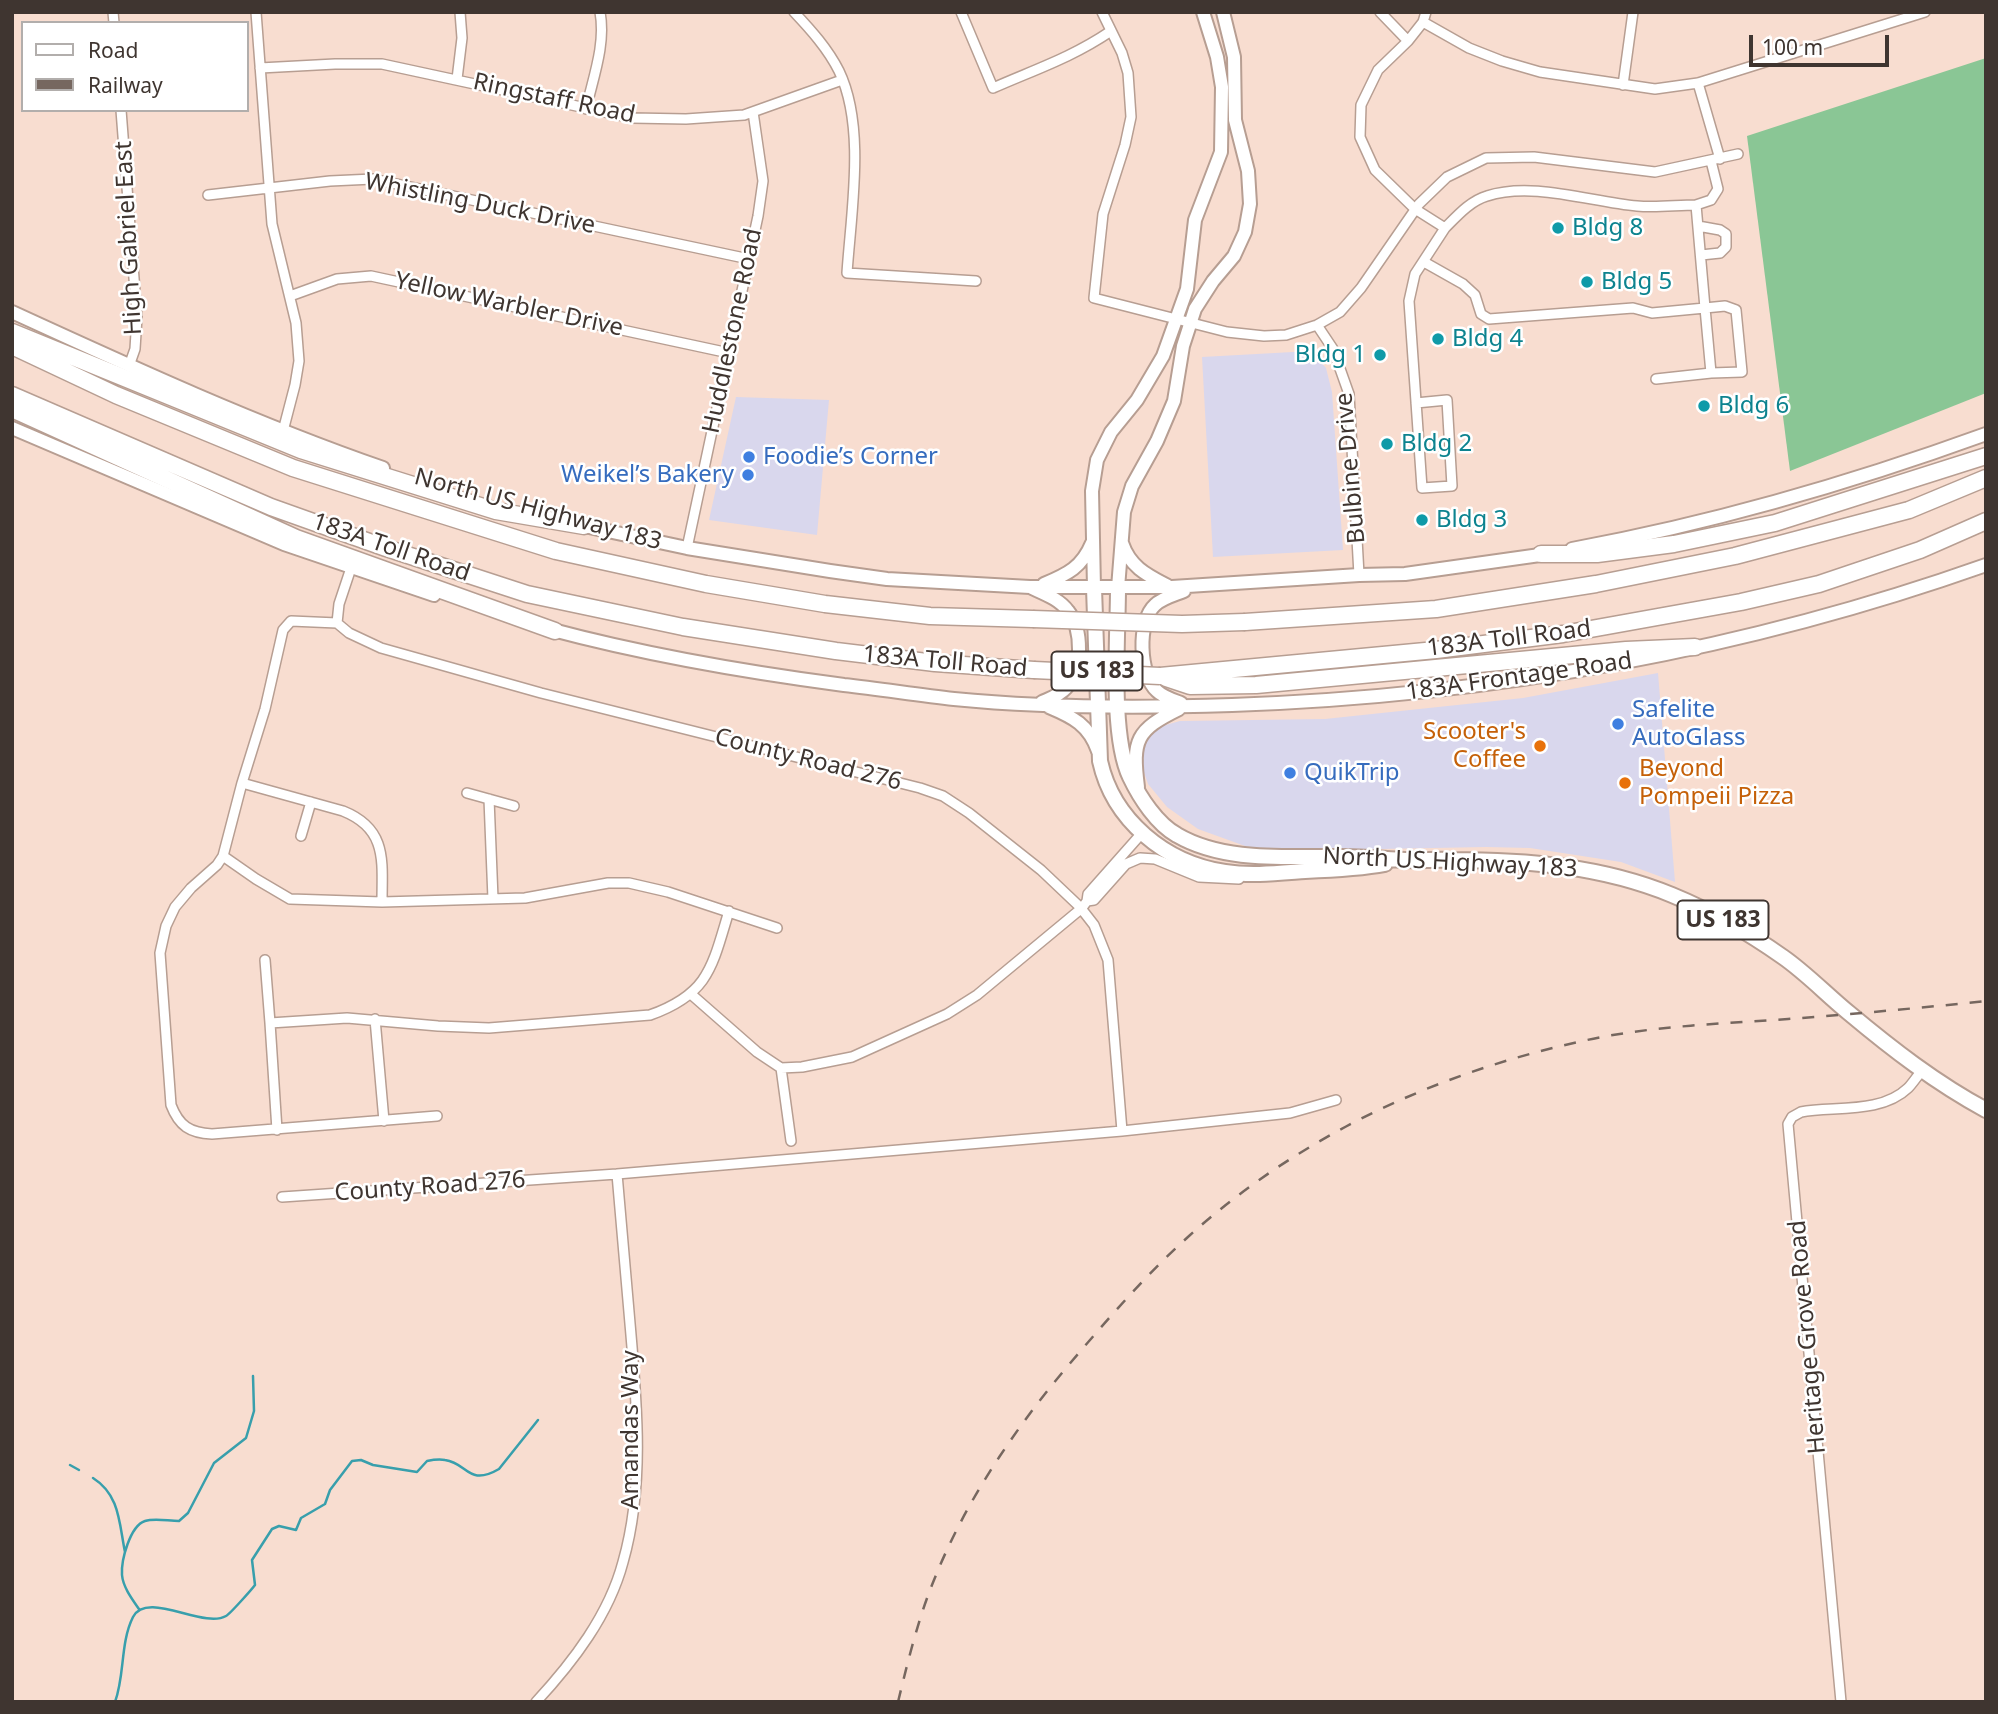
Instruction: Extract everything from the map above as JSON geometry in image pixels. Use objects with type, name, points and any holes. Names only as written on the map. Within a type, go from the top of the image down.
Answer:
[{"type":"highway","points":[[12,332],[301,450],[496,511],[583,526]]},
{"type":"highway","name":"183A Toll Road","points":[[12,346],[116,395],[293,468],[556,551],[706,584],[825,604],[930,616],[1182,624],[1436,609],[1596,584],[1735,556],[1909,510],[1986,478]]},
{"type":"highway","name":"183A Toll Road","points":[[12,395],[271,508],[527,594],[683,627],[836,651],[934,663],[1034,670],[1160,676],[1563,634],[1741,602],[1819,584],[1920,550],[1986,521]]},
{"type":"highway","points":[[12,409],[296,538],[555,631]]},
{"type":"highway","points":[[1541,554],[1597,554],[1661,546],[1775,523],[1986,456]]},
{"type":"highway","points":[[1160,676],[1190,686],[1256,685],[1626,650],[1695,647]]},
{"type":"main road","points":[[1203,12],[1217,57],[1222,87],[1222,139],[1216,167],[1195,220],[1183,322],[1183,346],[1174,401],[1157,442],[1132,486],[1121,538],[1118,588],[1405,574],[1541,554],[1662,531],[1749,510],[1831,487],[1986,434]]},
{"type":"main road","points":[[1094,589],[1092,491],[1097,460],[1103,446],[1152,378],[1183,322],[1234,256],[1245,232],[1250,204],[1248,171],[1235,120],[1234,57],[1223,12]]},
{"type":"main road","name":"North US Highway 183","points":[[12,313],[283,431],[425,482],[583,526],[687,548],[887,579],[1118,588],[1118,706],[1121,747],[1129,776],[1138,791],[1152,810],[1179,836],[1233,853],[1372,857],[1407,861],[1499,861],[1568,866],[1672,895],[1734,926],[1785,958],[1881,1040],[1922,1070],[1986,1110]]},
{"type":"main road","name":"US 183","points":[[13,431],[247,529],[351,568],[555,631],[773,676],[956,699],[1039,703],[1067,714],[1082,724],[1091,735],[1099,754]]},
{"type":"main road","points":[[1121,538],[1127,555],[1138,570],[1172,587]]},
{"type":"main road","points":[[1035,586],[1078,567],[1086,558],[1094,540]]},
{"type":"main road","name":"183A Frontage Road","points":[[1039,703],[1187,706],[1308,702],[1470,688],[1640,660],[1792,625],[1868,604],[1986,565]]},
{"type":"main road","points":[[1035,586],[1057,600],[1068,611],[1077,625],[1078,651],[1074,674],[1066,687],[1039,703]]},
{"type":"main road","points":[[1187,706],[1164,696],[1150,683],[1144,668],[1143,630],[1145,619],[1157,603],[1194,586]]},
{"type":"main road","name":"North US Highway 183","points":[[1094,589],[1099,754],[1112,793],[1124,813],[1142,833],[1167,852],[1214,870],[1254,874],[1337,870],[1407,861]]},
{"type":"main road","points":[[1138,791],[1135,759],[1140,738],[1156,721],[1187,706]]},
{"type":"main road","points":[[1142,833],[1179,836]]},
{"type":"street","points":[[256,12],[272,224],[296,323],[299,361],[283,431]]},
{"type":"street","points":[[457,79],[462,38],[460,12]]},
{"type":"street","points":[[586,109],[600,49],[600,12]]},
{"type":"street","points":[[794,12],[822,43],[842,80],[853,118],[855,147],[847,272],[976,281]]},
{"type":"street","points":[[961,12],[993,88],[1047,67],[1087,47],[1111,31]]},
{"type":"street","points":[[1102,12],[1128,73],[1131,117],[1103,214],[1094,298],[1227,332],[1264,336],[1286,335],[1317,325],[1340,312],[1361,288],[1415,209],[1447,177],[1486,158],[1534,157],[1655,172],[1738,153]]},
{"type":"street","points":[[1380,12],[1408,41]]},
{"type":"street","points":[[1623,85],[1633,12]]},
{"type":"street","points":[[1445,228],[1415,209],[1375,170],[1360,137],[1360,104],[1378,70],[1408,41],[1424,17],[1469,48],[1502,61],[1540,72],[1655,89],[1698,83],[1925,12]]},
{"type":"street","name":"Ringstaff Road","points":[[260,68],[382,64],[632,118],[686,119],[744,115],[842,80]]},
{"type":"street","points":[[1416,403],[1447,400],[1452,486],[1422,488],[1416,403],[1409,301],[1415,274],[1445,228],[1464,209],[1486,196],[1517,191],[1639,206],[1696,205],[1711,200],[1718,189],[1716,160],[1698,83]]},
{"type":"street","name":"High Gabriel East","points":[[121,112],[137,317],[135,349],[129,366]]},
{"type":"street","name":"Huddlestone Road","points":[[687,548],[763,181],[753,112]]},
{"type":"street","name":"Whistling Duck Drive","points":[[208,195],[330,181],[373,179],[749,258]]},
{"type":"street","points":[[1696,205],[1711,373]]},
{"type":"street","points":[[1698,226],[1720,230],[1726,234],[1726,247],[1720,253],[1701,256]]},
{"type":"street","points":[[1424,262],[1462,284],[1475,295],[1481,314],[1489,319],[1633,308],[1652,313],[1725,306],[1736,310],[1742,372],[1656,379]]},
{"type":"street","name":"Yellow Warbler Drive","points":[[290,296],[337,279],[371,276],[729,354]]},
{"type":"street","name":"Bulbine Drive","points":[[1317,325],[1333,349],[1349,394],[1359,575]]},
{"type":"street","points":[[351,568],[339,604],[337,623],[291,621],[284,630],[265,709],[223,856],[175,907],[166,926],[160,953],[171,1105],[183,1126],[196,1133],[212,1134],[437,1116]]},
{"type":"street","name":"County Road 276","points":[[337,623],[349,634],[380,648],[943,796],[969,813],[1084,905],[1108,960],[1122,1131]]},
{"type":"street","points":[[242,783],[356,816],[367,824],[376,836],[381,858],[382,902]]},
{"type":"street","points":[[467,793],[514,806]]},
{"type":"street","points":[[489,799],[493,900]]},
{"type":"street","points":[[301,836],[311,802]]},
{"type":"street","points":[[1084,905],[1088,894],[1142,833]]},
{"type":"street","points":[[223,856],[290,899],[382,902],[493,900],[525,898],[607,883],[629,883],[668,892],[777,928]]},
{"type":"street","points":[[692,995],[757,1052],[781,1068],[802,1067],[852,1057],[947,1014],[977,995],[1084,905],[1094,900],[1126,864],[1140,858],[1154,859],[1184,873],[1208,878],[1238,879],[1254,874]]},
{"type":"street","points":[[270,1023],[347,1018],[438,1026],[514,1026],[650,1015],[673,1007],[692,995],[708,973],[729,912]]},
{"type":"street","points":[[265,960],[277,1130]]},
{"type":"street","points":[[375,1019],[384,1121]]},
{"type":"street","points":[[781,1068],[791,1140]]},
{"type":"street","name":"Heritage Grove Road","points":[[1841,1702],[1788,1124],[1792,1117],[1801,1112],[1870,1105],[1892,1099],[1907,1089],[1922,1070]]},
{"type":"street","name":"County Road 276","points":[[282,1197],[617,1174],[1122,1131],[1290,1113],[1336,1100]]},
{"type":"street","name":"Amandas Way","points":[[536,1702],[588,1636],[609,1599],[624,1561],[635,1506],[635,1376],[617,1174]]},
{"type":"shaded area","points":[[1311,351],[1326,368],[1332,392],[1343,550],[1213,557],[1202,357]]},
{"type":"shaded area","points":[[736,397],[829,400],[817,535],[709,520]]},
{"type":"shaded area","points":[[1658,673],[1675,882],[1621,862],[1530,848],[1274,851],[1245,846],[1198,829],[1167,807],[1148,784],[1141,764],[1143,744],[1148,738],[1162,726],[1180,721],[1325,719],[1523,698]]},
{"type":"green space","points":[[1986,58],[1986,393],[1790,471],[1747,136]]},
{"type":"waterway","points":[[139,1609],[126,1588],[122,1575],[123,1561],[131,1536],[145,1521],[179,1521],[188,1513],[214,1463],[246,1438],[254,1411],[253,1376]]},
{"type":"waterway","points":[[115,1702],[124,1648],[133,1617],[140,1610],[150,1607],[204,1618],[226,1616],[255,1585],[252,1560],[272,1529],[279,1526],[296,1530],[301,1518],[325,1504],[330,1490],[352,1461],[361,1460],[373,1465],[417,1472],[427,1461],[443,1460],[481,1476],[499,1469],[538,1420]]},
{"type":"waterway","points":[[70,1465],[79,1470]]},
{"type":"waterway","points":[[93,1478],[109,1493],[113,1501],[125,1552]]},
{"type":"waterway","points":[[85,1702],[94,1702]]},
{"type":"railway","points":[[898,1702],[923,1610],[947,1549],[979,1490],[1016,1433],[1078,1354],[1160,1264],[1231,1201],[1276,1168],[1322,1140],[1421,1091],[1524,1055],[1578,1042],[1656,1029],[1986,1001]]},
{"type":"place","name":"Bldg 8","points":[[1558,228]]},
{"type":"place","name":"Bldg 5","points":[[1587,282]]},
{"type":"place","name":"Bldg 4","points":[[1438,339]]},
{"type":"place","name":"Bldg 1","points":[[1380,355]]},
{"type":"place","name":"Bldg 6","points":[[1704,406]]},
{"type":"place","name":"Bldg 2","points":[[1387,444]]},
{"type":"place","name":"Foodie’s Corner","points":[[749,457]]},
{"type":"place","name":"Weikel’s Bakery","points":[[748,475]]},
{"type":"place","name":"Bldg 3","points":[[1422,520]]},
{"type":"place","name":"Safelite AutoGlass","points":[[1618,724]]},
{"type":"place","name":"Scooter's Coffee","points":[[1540,746]]},
{"type":"place","name":"QuikTrip","points":[[1290,773]]},
{"type":"place","name":"Beyond Pompeii Pizza","points":[[1625,783]]}]
